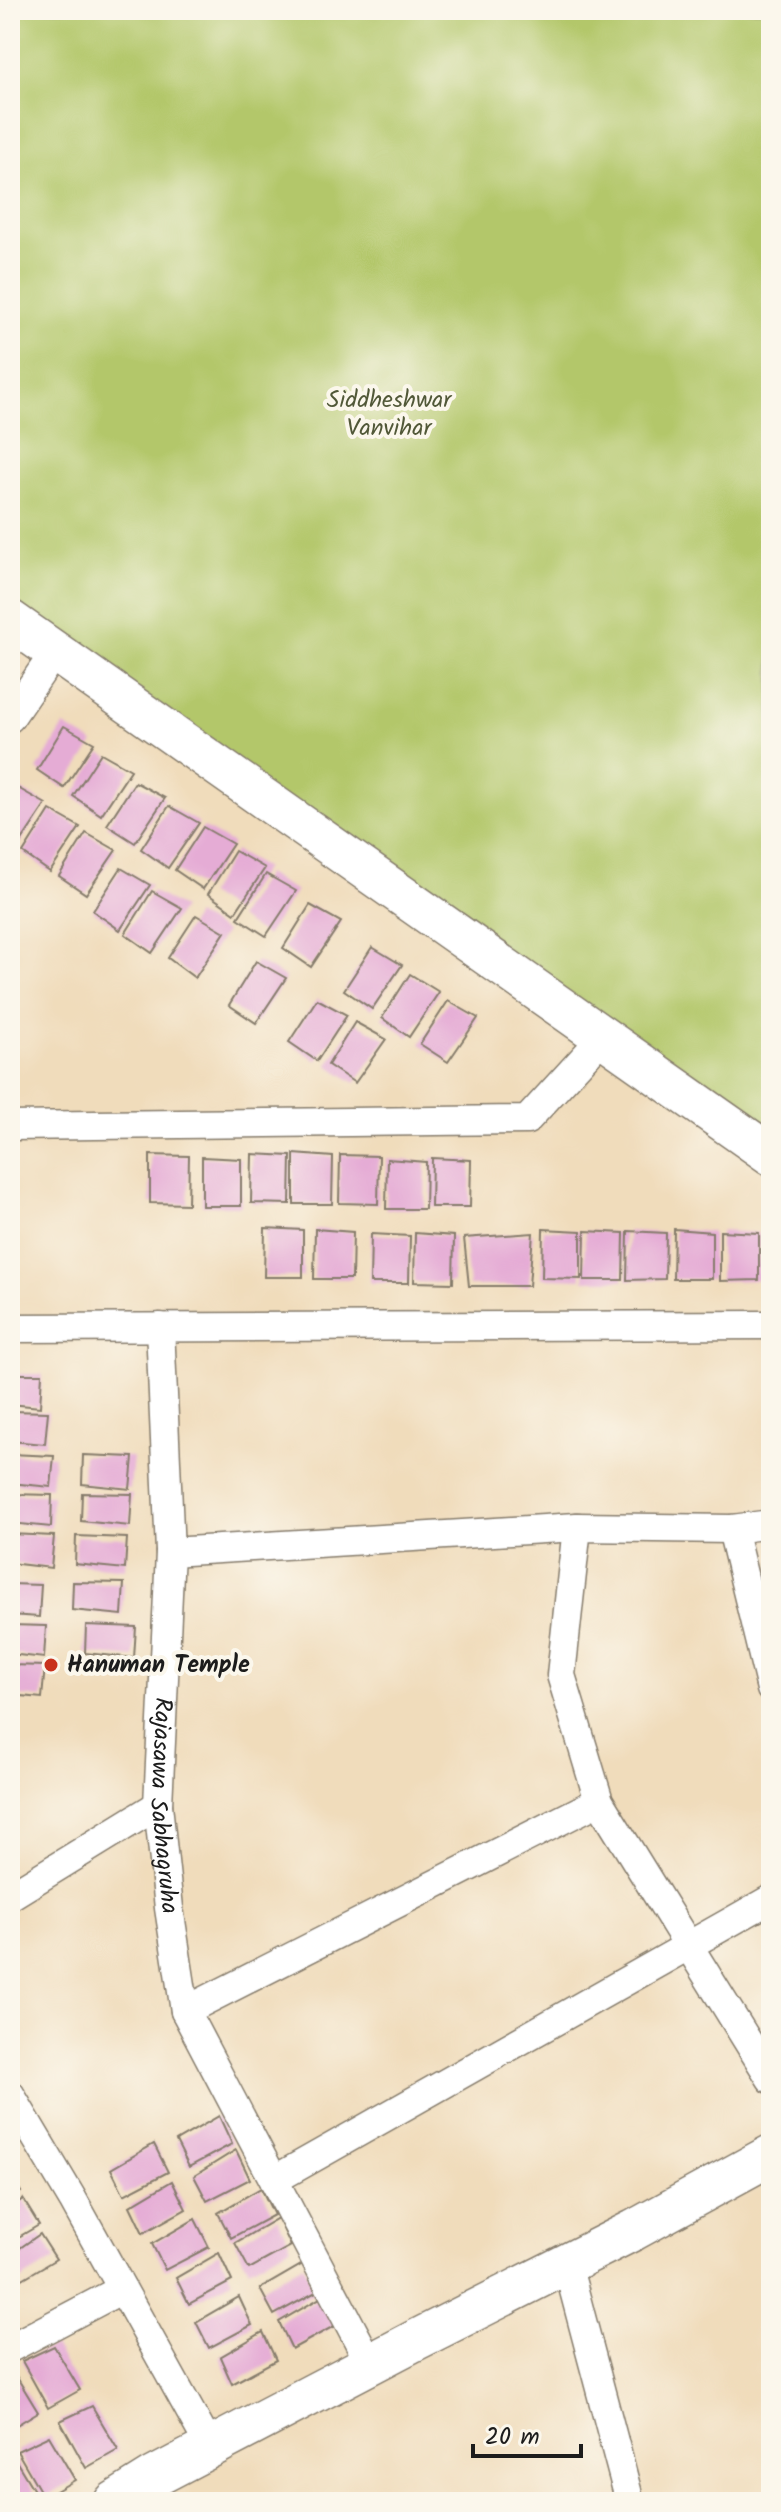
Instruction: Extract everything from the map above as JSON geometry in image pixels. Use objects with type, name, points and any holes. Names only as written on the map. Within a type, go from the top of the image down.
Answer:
[{"type":"street","points":[[10,620],[771,1155]]},
{"type":"street","points":[[10,718],[55,652]]},
{"type":"street","points":[[10,1126],[527,1120],[603,1037]]},
{"type":"street","points":[[10,1328],[771,1325]]},
{"type":"street","name":"Rajasawa Sabhagruha","points":[[160,1327],[170,1552],[158,1805],[169,1908],[185,2011],[370,2363]]},
{"type":"street","points":[[170,1552],[577,1527],[732,1529],[771,1524]]},
{"type":"street","points":[[577,1527],[561,1675],[599,1801],[771,2079]]},
{"type":"street","points":[[732,1529],[771,1689]]},
{"type":"street","points":[[185,2011],[599,1801]]},
{"type":"street","points":[[10,1896],[158,1805]]},
{"type":"street","points":[[274,2180],[771,1899]]},
{"type":"street","points":[[10,2094],[210,2447]]},
{"type":"street","points":[[114,2502],[157,2489],[210,2447],[634,2230],[771,2155]]},
{"type":"street","points":[[567,2264],[630,2502]]},
{"type":"street","points":[[10,2348],[122,2289]]},
{"type":"green space","name":"Siddheshwar Vanvihar","points":[[10,10],[771,10],[771,1155],[10,620]]},
{"type":"building","points":[[64,726],[94,743],[64,788],[37,770]]},
{"type":"building","points":[[101,753],[131,770],[101,815],[73,796]]},
{"type":"building","points":[[135,782],[165,798],[135,843],[107,825]]},
{"type":"building","points":[[16,787],[46,804],[16,849],[10,845],[10,797]]},
{"type":"building","points":[[169,806],[199,823],[168,868],[141,849]]},
{"type":"building","points":[[50,810],[80,827],[50,872],[23,853]]},
{"type":"building","points":[[203,827],[233,844],[203,889],[175,870]]},
{"type":"building","points":[[86,833],[116,850],[86,894],[59,876]]},
{"type":"building","points":[[235,851],[265,868],[235,913],[208,894]]},
{"type":"building","points":[[121,868],[150,885],[120,930],[93,911]]},
{"type":"building","points":[[266,874],[296,891],[266,936],[238,918]]},
{"type":"building","points":[[152,891],[182,908],[152,953],[125,934]]},
{"type":"building","points":[[310,905],[341,922],[311,967],[283,948]]},
{"type":"building","points":[[196,915],[225,932],[195,978],[168,958]]},
{"type":"building","points":[[372,947],[402,965],[372,1009],[344,990]]},
{"type":"building","points":[[256,961],[286,978],[256,1023],[229,1005]]},
{"type":"building","points":[[410,974],[439,992],[409,1037],[382,1018]]},
{"type":"building","points":[[317,999],[347,1015],[317,1061],[289,1042]]},
{"type":"building","points":[[448,1001],[478,1018],[448,1062],[420,1044]]},
{"type":"building","points":[[355,1022],[386,1039],[355,1083],[328,1065]]},
{"type":"building","points":[[252,1154],[291,1156],[290,1204],[251,1203]]},
{"type":"building","points":[[294,1154],[333,1157],[332,1204],[294,1204]]},
{"type":"building","points":[[150,1155],[189,1156],[188,1204],[150,1203]]},
{"type":"building","points":[[340,1155],[379,1156],[378,1204],[339,1203]]},
{"type":"building","points":[[202,1157],[241,1159],[241,1206],[202,1206]]},
{"type":"building","points":[[432,1158],[471,1160],[470,1207],[431,1207]]},
{"type":"building","points":[[387,1159],[426,1162],[425,1209],[386,1209]]},
{"type":"building","points":[[265,1228],[303,1230],[303,1277],[264,1277]]},
{"type":"building","points":[[315,1229],[353,1232],[352,1279],[314,1279]]},
{"type":"building","points":[[543,1229],[581,1231],[581,1279],[542,1278]]},
{"type":"building","points":[[674,1229],[712,1232],[712,1279],[673,1279]]},
{"type":"building","points":[[585,1231],[624,1233],[623,1280],[584,1280]]},
{"type":"building","points":[[628,1231],[666,1233],[665,1279],[627,1280]]},
{"type":"building","points":[[720,1231],[759,1233],[759,1280],[720,1281]]},
{"type":"building","points":[[415,1233],[454,1236],[453,1283],[414,1282]]},
{"type":"building","points":[[533,1233],[529,1286],[469,1286],[464,1238]]},
{"type":"building","points":[[371,1234],[410,1236],[409,1283],[370,1283]]},
{"type":"building","points":[[10,1374],[42,1374],[40,1407],[10,1404]]},
{"type":"building","points":[[10,1411],[48,1412],[45,1444],[10,1441]]},
{"type":"building","points":[[10,1454],[54,1456],[51,1487],[10,1483]]},
{"type":"building","points":[[83,1455],[133,1457],[130,1489],[82,1484]]},
{"type":"building","points":[[82,1493],[132,1494],[130,1526],[81,1521]]},
{"type":"building","points":[[10,1494],[52,1495],[51,1527],[10,1523]]},
{"type":"building","points":[[10,1534],[54,1536],[51,1568],[10,1563]]},
{"type":"building","points":[[76,1536],[127,1538],[125,1569],[75,1564]]},
{"type":"building","points":[[73,1582],[124,1583],[122,1615],[72,1610]]},
{"type":"building","points":[[10,1584],[41,1585],[39,1617],[10,1615]]},
{"type":"building","points":[[10,1625],[46,1626],[44,1658],[10,1654]]},
{"type":"building","points":[[86,1625],[136,1627],[134,1658],[85,1653]]},
{"type":"building","points":[[10,1665],[45,1666],[42,1698],[10,1695]]},
{"type":"building","points":[[219,2116],[232,2144],[189,2167],[176,2141]]},
{"type":"building","points":[[154,2144],[168,2172],[124,2195],[111,2169]]},
{"type":"building","points":[[236,2150],[250,2179],[207,2201],[194,2176]]},
{"type":"building","points":[[10,2174],[21,2192],[10,2199]]},
{"type":"building","points":[[172,2181],[186,2209],[143,2233],[130,2206]]},
{"type":"building","points":[[261,2188],[274,2215],[231,2238],[218,2213]]},
{"type":"building","points":[[23,2199],[39,2225],[10,2242],[10,2208]]},
{"type":"building","points":[[278,2218],[291,2246],[249,2269],[235,2243]]},
{"type":"building","points":[[195,2219],[209,2247],[165,2270],[152,2244]]},
{"type":"building","points":[[40,2234],[56,2259],[19,2281],[10,2268],[10,2255]]},
{"type":"building","points":[[219,2253],[232,2281],[189,2304],[176,2278]]},
{"type":"building","points":[[303,2264],[316,2292],[274,2315],[260,2289]]},
{"type":"building","points":[[239,2297],[252,2325],[209,2348],[196,2322]]},
{"type":"building","points":[[322,2297],[336,2325],[292,2349],[279,2322]]},
{"type":"building","points":[[263,2332],[276,2360],[232,2384],[220,2357]]},
{"type":"building","points":[[54,2346],[80,2390],[48,2408],[22,2361]]},
{"type":"building","points":[[10,2366],[38,2412],[10,2429]]},
{"type":"building","points":[[92,2406],[118,2450],[86,2468],[60,2421]]},
{"type":"building","points":[[49,2436],[75,2480],[44,2498],[17,2451]]},
{"type":"building","points":[[13,2456],[39,2499],[34,2502],[10,2502],[10,2457]]},
{"type":"place","name":"Hanuman Temple","points":[[51,1665]]}]
